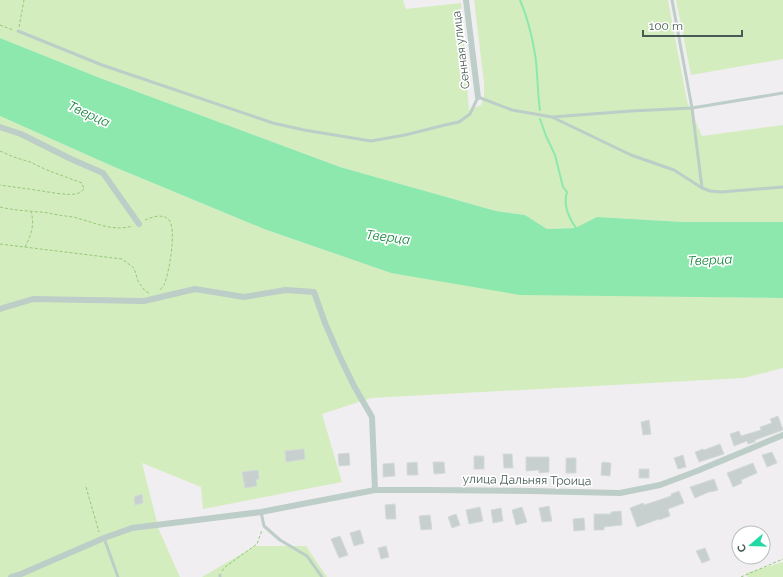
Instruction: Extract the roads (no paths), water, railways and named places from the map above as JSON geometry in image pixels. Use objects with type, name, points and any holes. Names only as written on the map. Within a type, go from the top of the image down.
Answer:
[{"type":"street","name":"Сенная улица","points":[[466,0],[478,97]]},
{"type":"street","points":[[0,127],[21,134],[103,174],[139,224]]},
{"type":"street","points":[[0,309],[33,299],[144,301],[195,289],[244,297],[286,290],[314,292],[339,356],[354,386],[372,416],[375,490]]},
{"type":"street","name":"улица Дальняя Троица","points":[[11,577],[104,538],[132,528],[261,512],[375,490],[507,490],[620,493],[660,484],[682,477],[783,435]]},
{"type":"lane","points":[[672,0],[692,108],[702,188]]},
{"type":"lane","points":[[18,31],[102,65],[274,124],[371,141],[405,135],[459,122],[470,114],[478,97],[512,110],[552,117],[692,108],[783,93]]},
{"type":"lane","points":[[552,117],[631,155],[674,170],[702,188],[710,191],[721,192],[783,188]]},
{"type":"lane","points":[[261,512],[264,526],[280,540],[307,556],[322,577]]},
{"type":"lane","points":[[104,538],[118,577]]},
{"type":"water","name":"Тверца","points":[[0,38],[100,78],[340,167],[496,211],[525,215],[547,229],[575,228],[597,217],[683,222],[783,222],[783,298],[520,295],[391,273],[264,229],[112,166],[0,116]]},
{"type":"waterway","points":[[520,0],[527,19],[534,47],[540,110]]},
{"type":"waterway","points":[[540,119],[555,155],[563,187],[567,192],[567,211],[576,228]]}]
